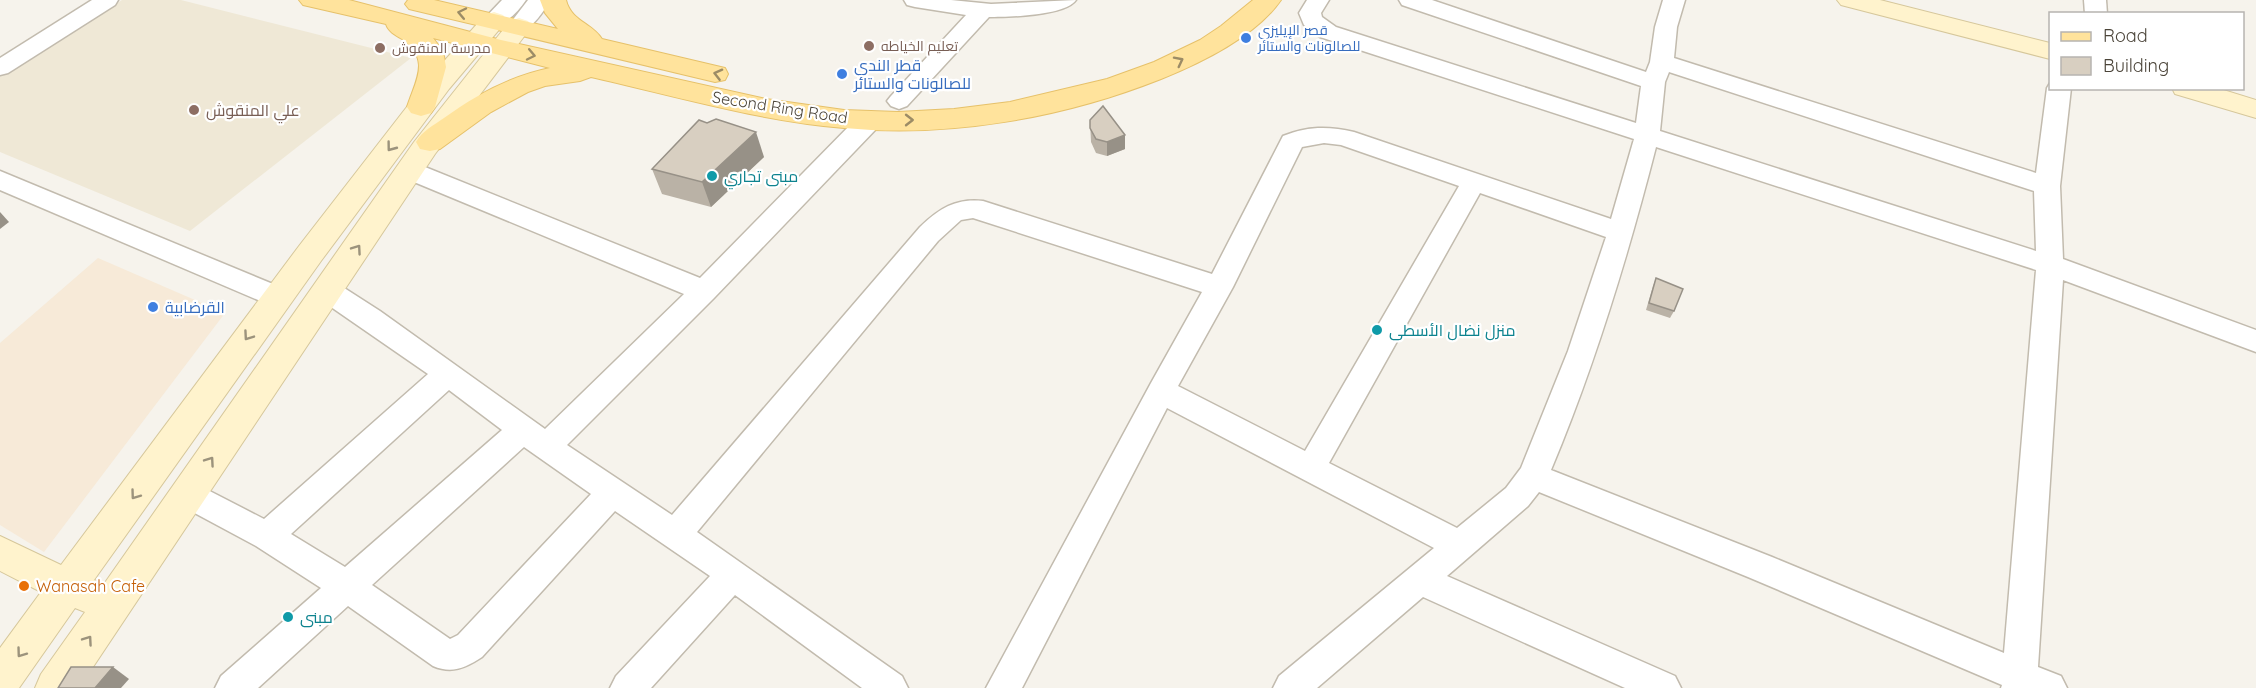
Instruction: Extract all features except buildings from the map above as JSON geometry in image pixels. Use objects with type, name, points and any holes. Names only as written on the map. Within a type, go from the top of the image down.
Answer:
[{"type":"main road","name":"Second Ring Road","points":[[312,0],[393,8],[598,45],[790,90],[846,99],[899,101],[976,99],[1044,87],[1097,73],[1155,52],[1200,26],[1235,0]]},
{"type":"main road","points":[[552,0],[555,12],[567,24],[598,45]]},
{"type":"main road","name":"Second Ring Road","points":[[500,27],[615,74],[735,101],[810,115],[869,121],[928,120],[988,115],[1056,102],[1116,86],[1176,63],[1225,35],[1268,0]]},
{"type":"main road","points":[[393,8],[429,46],[434,60],[421,107]]},
{"type":"main road","points":[[430,142],[480,105],[538,79],[569,73],[615,74]]},
{"type":"street","points":[[0,68],[107,0]]},
{"type":"street","points":[[0,681],[275,297],[421,107],[500,27],[540,0]]},
{"type":"street","points":[[915,0],[957,9],[982,11],[1031,10],[1065,0]]},
{"type":"street","points":[[1318,0],[1310,13],[1312,20],[1328,32],[2050,265],[2256,341]]},
{"type":"street","points":[[1410,0],[2048,186]]},
{"type":"street","points":[[1291,688],[1516,497],[1533,476],[1582,351],[1621,232],[1647,136],[1657,72],[1674,0]]},
{"type":"street","points":[[1863,2],[2049,51]]},
{"type":"street","points":[[899,101],[982,11]]},
{"type":"street","points":[[55,688],[411,171],[500,27]]},
{"type":"street","points":[[1533,476],[2029,684],[2050,265],[2048,186],[2059,90]]},
{"type":"street","points":[[2193,90],[2256,109]]},
{"type":"street","points":[[233,688],[346,586],[534,439],[704,291],[869,121]]},
{"type":"street","points":[[1004,688],[1161,391],[1219,287],[1292,142],[1302,137],[1328,134],[1345,138],[1621,232]]},
{"type":"street","points":[[411,171],[704,291]]},
{"type":"street","points":[[0,180],[275,297]]},
{"type":"street","points":[[1310,469],[1474,181]]},
{"type":"street","points":[[675,536],[928,234],[958,209],[983,210],[1219,287]]},
{"type":"street","points":[[328,291],[448,373],[534,439],[733,574],[890,688]]},
{"type":"street","points":[[267,536],[448,373]]},
{"type":"street","points":[[1161,391],[1459,545]]},
{"type":"street","points":[[187,494],[267,536],[346,586],[445,655],[458,654],[470,646],[612,493]]},
{"type":"street","points":[[0,552],[68,587],[113,605]]},
{"type":"street","points":[[628,688],[733,574]]},
{"type":"street","points":[[1418,579],[1663,688]]},
{"type":"shaded area","points":[[122,0],[181,0],[411,58],[190,231],[0,152],[0,76]]},
{"type":"shaded area","points":[[98,258],[225,313],[44,552],[0,525],[0,343]]},
{"type":"place","name":"قصر الإيليزي للصالونات والستائر","points":[[1246,38]]},
{"type":"place","name":"تعليم الخياطه","points":[[869,46]]},
{"type":"place","name":"مدرسة المنقوش","points":[[380,48]]},
{"type":"place","name":"قطر الندي للصالونات والستائر","points":[[842,74]]},
{"type":"place","name":"علي المنقوش","points":[[194,110]]},
{"type":"place","name":"مبنى تجاري","points":[[712,176]]},
{"type":"place","name":"القرضابية","points":[[153,307]]},
{"type":"place","name":"منزل نضال الأسطى","points":[[1377,330]]},
{"type":"place","name":"Wanasah Cafe","points":[[24,586]]},
{"type":"place","name":"مبنى","points":[[288,617]]}]
